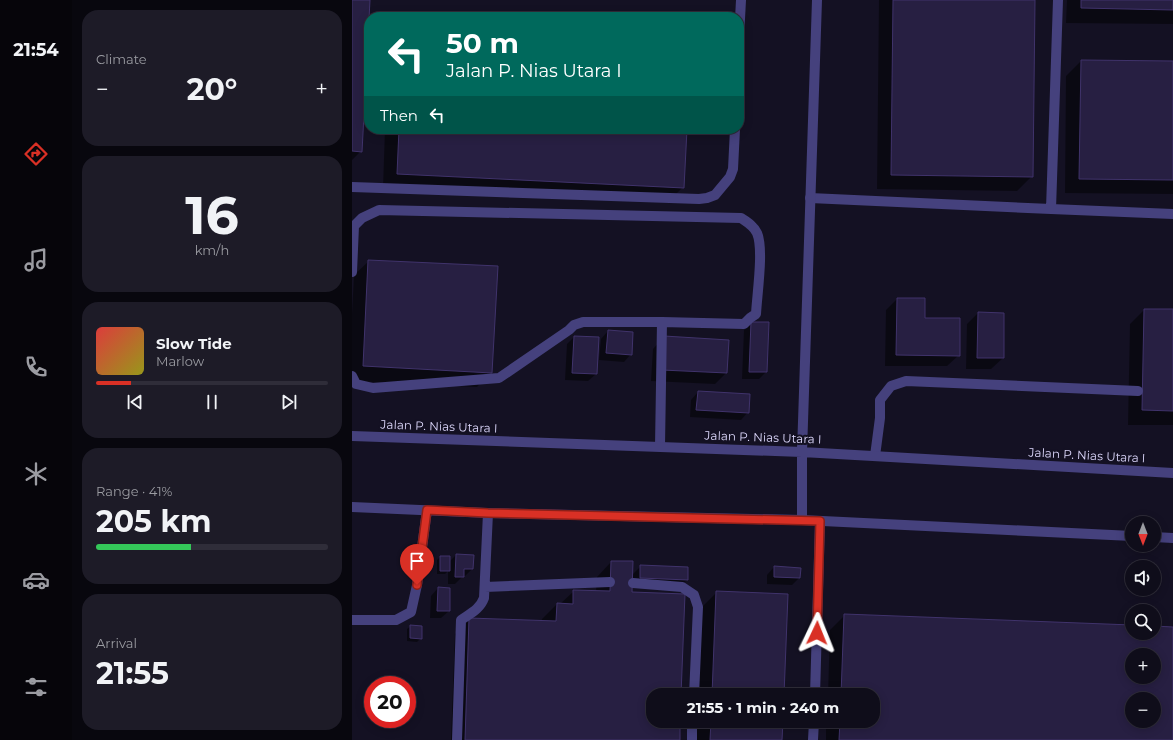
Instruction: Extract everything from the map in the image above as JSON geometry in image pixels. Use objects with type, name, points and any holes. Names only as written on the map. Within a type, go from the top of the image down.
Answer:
[{"type":"street","points":[[740,12],[741,0]]},
{"type":"street","points":[[802,520],[802,452],[817,0]]},
{"type":"street","points":[[1051,209],[1058,0]]},
{"type":"street","points":[[352,187],[683,199],[708,198],[715,195],[730,177],[733,169],[735,134]]},
{"type":"street","points":[[810,198],[1173,214]]},
{"type":"street","points":[[352,272],[354,226],[362,218],[379,210],[741,218],[756,231],[761,248],[756,314],[744,324],[583,322],[574,325],[499,378],[373,388],[356,384],[352,376]]},
{"type":"street","points":[[660,446],[662,322]]},
{"type":"street","points":[[875,456],[880,418],[880,400],[891,386],[906,381],[1138,391]]},
{"type":"street","name":"Jalan P. Nias Utara I","points":[[352,436],[802,452],[1173,473]]},
{"type":"street","points":[[352,507],[488,513],[802,520],[1125,536]]},
{"type":"street","points":[[352,620],[396,620],[411,612],[417,585],[427,510]]},
{"type":"street","points":[[457,740],[461,620],[473,613],[481,605],[484,598],[488,513]]},
{"type":"street","points":[[815,688],[820,521]]},
{"type":"street","points":[[1161,537],[1173,538]]},
{"type":"street","points":[[485,587],[610,582]]},
{"type":"street","points":[[632,583],[682,587],[694,594],[698,607],[694,688]]},
{"type":"street","points":[[692,728],[692,740]]},
{"type":"street","points":[[813,740],[814,728]]},
{"type":"building","points":[[352,0],[370,0],[369,12],[364,12],[364,114],[362,152],[352,151]]},
{"type":"building","points":[[893,0],[1035,0],[1033,177],[891,175]]},
{"type":"building","points":[[1081,0],[1173,0],[1173,10],[1081,8]]},
{"type":"building","points":[[1081,60],[1173,61],[1173,180],[1079,179]]},
{"type":"building","points":[[399,134],[687,134],[684,188],[397,174]]},
{"type":"building","points":[[368,260],[498,266],[492,373],[363,366]]},
{"type":"building","points":[[897,298],[925,298],[925,318],[960,318],[960,356],[896,355]]},
{"type":"building","points":[[1144,309],[1173,309],[1173,411],[1142,410]]},
{"type":"building","points":[[978,312],[1004,313],[1004,358],[977,358]]},
{"type":"building","points":[[751,322],[769,322],[767,372],[749,372]]},
{"type":"building","points":[[608,330],[633,332],[632,355],[606,353]]},
{"type":"building","points":[[574,336],[599,337],[597,374],[572,373]]},
{"type":"building","points":[[664,336],[729,340],[727,373],[662,370]]},
{"type":"building","points":[[698,391],[750,394],[749,413],[696,410]]},
{"type":"building","points":[[456,554],[474,555],[473,569],[464,569],[464,577],[455,577]]},
{"type":"building","points":[[440,556],[450,556],[450,571],[440,571]]},
{"type":"building","points":[[611,561],[633,561],[632,592],[685,594],[681,688],[646,688],[646,728],[680,728],[680,740],[465,740],[469,618],[556,621],[557,603],[573,604],[573,590],[610,591]]},
{"type":"building","points":[[640,565],[688,567],[688,580],[640,578]]},
{"type":"building","points":[[774,566],[801,568],[800,578],[774,577]]},
{"type":"building","points":[[438,587],[450,588],[450,611],[437,611]]},
{"type":"building","points":[[716,591],[788,594],[784,688],[712,688]]},
{"type":"building","points":[[844,614],[1125,625],[1125,640],[1161,640],[1161,626],[1173,627],[1173,740],[839,740],[840,728],[880,728],[880,688],[841,688]]},
{"type":"building","points":[[410,625],[422,626],[422,639],[410,638]]},
{"type":"building","points":[[711,728],[783,728],[782,740],[710,740]]},
{"type":"route","points":[[417,585],[427,510],[488,513],[820,521],[817,633]]}]
